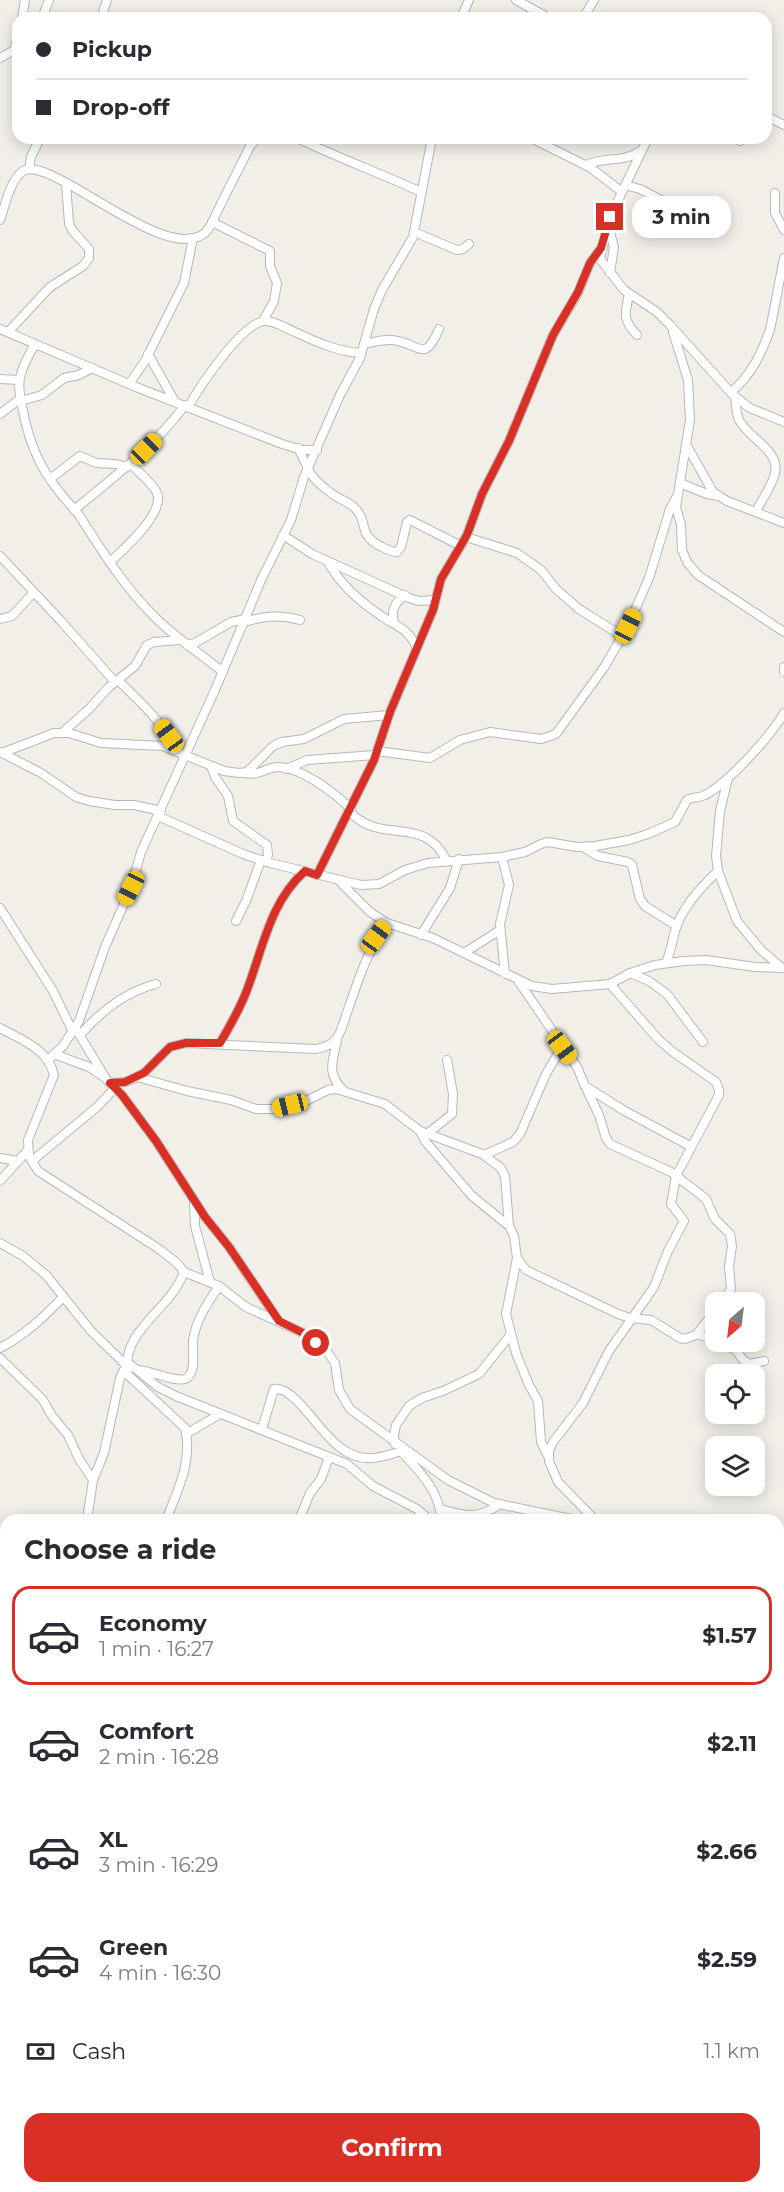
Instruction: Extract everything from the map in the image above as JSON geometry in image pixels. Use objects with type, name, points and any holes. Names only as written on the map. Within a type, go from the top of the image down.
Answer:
[{"type":"street","points":[[516,0],[537,12]]},
{"type":"street","points":[[29,168],[37,144]]},
{"type":"street","points":[[0,220],[14,182],[21,172],[29,168],[39,170],[150,230],[179,239],[193,238],[206,231],[212,222],[252,144]]},
{"type":"street","points":[[311,144],[422,192]]},
{"type":"street","points":[[76,1032],[105,946],[131,888],[141,852],[223,672],[262,578],[291,520],[308,470],[340,395],[363,349],[378,299],[414,232],[431,144]]},
{"type":"street","points":[[543,144],[586,165],[623,189],[640,189],[684,212]]},
{"type":"street","points":[[645,144],[608,225],[600,259],[629,294],[657,312],[733,394],[750,408],[784,422]]},
{"type":"street","points":[[586,165],[597,160],[624,159],[642,151]]},
{"type":"street","points":[[66,184],[69,223],[72,230],[89,249],[89,258],[83,266],[50,287],[4,331],[175,402],[298,448],[317,450]]},
{"type":"street","points":[[775,193],[775,213],[784,230]]},
{"type":"street","points":[[74,510],[129,465],[170,426],[227,351],[242,335],[263,321],[274,301],[277,283],[269,262],[270,251],[212,222]]},
{"type":"street","points":[[608,225],[614,247],[610,273]]},
{"type":"street","points":[[414,232],[457,250],[469,244]]},
{"type":"street","points":[[129,384],[148,354],[184,283],[193,238]]},
{"type":"street","points":[[317,875],[376,753],[446,568],[466,537],[482,494],[509,441],[553,335],[578,292],[590,263],[601,248]]},
{"type":"street","points":[[756,511],[775,475],[776,466],[774,459],[738,418],[733,394],[748,374],[766,341],[784,258]]},
{"type":"street","points":[[629,294],[627,325],[637,335]]},
{"type":"street","points":[[263,321],[269,321],[312,340],[349,352],[387,340],[399,341],[410,347],[423,349],[429,347],[434,341],[439,329]]},
{"type":"street","points":[[286,769],[307,760],[376,753],[430,758],[460,740],[489,732],[541,739],[550,738],[563,727],[605,666],[622,636],[649,578],[680,483],[690,420],[688,380],[679,346],[670,325]]},
{"type":"street","points":[[34,344],[19,380],[32,448],[50,479],[131,591],[161,622],[223,672]]},
{"type":"street","points":[[148,354],[175,402]]},
{"type":"street","points":[[0,414],[21,399],[42,395],[64,378],[80,375],[92,368]]},
{"type":"street","points":[[0,379],[19,380]]},
{"type":"street","points":[[687,446],[713,492],[784,523]]},
{"type":"street","points":[[298,448],[308,465],[308,470],[332,494],[355,508],[362,519],[368,538],[389,551],[395,553],[400,550],[405,527],[410,520],[461,546]]},
{"type":"street","points":[[50,479],[80,456],[96,464],[129,465],[156,491],[157,508],[153,516],[125,549],[110,562]]},
{"type":"street","points":[[776,466],[784,470]]},
{"type":"street","points":[[680,483],[707,494],[720,496]]},
{"type":"street","points":[[676,498],[681,525],[682,550],[687,562],[698,575],[784,632]]},
{"type":"street","points":[[283,535],[312,554],[419,601],[435,600]]},
{"type":"street","points":[[466,537],[516,553],[528,560],[579,609],[622,636]]},
{"type":"street","points":[[0,556],[117,681],[159,722],[169,736],[174,750]]},
{"type":"street","points":[[327,561],[340,582],[376,613],[405,629],[417,648]]},
{"type":"street","points":[[0,619],[12,616],[33,593]]},
{"type":"street","points":[[394,623],[393,609],[405,595]]},
{"type":"street","points":[[63,732],[135,666],[147,645],[159,642],[195,643],[231,622],[263,616],[276,615],[300,620]]},
{"type":"street","points":[[159,642],[163,632],[161,622]]},
{"type":"street","points":[[784,667],[784,672]]},
{"type":"street","points":[[1,752],[41,772],[76,796],[89,801],[134,805],[159,813],[181,828],[263,861],[361,885],[379,884],[405,870],[428,863],[502,857],[525,852],[548,843],[581,847],[608,845],[664,828],[675,822],[687,800],[707,794],[729,776],[774,728],[784,712]]},
{"type":"street","points":[[245,773],[273,746],[282,742],[304,739],[344,719],[389,715]]},
{"type":"street","points":[[1,752],[54,733],[63,732],[101,743],[163,746],[224,771],[259,774],[273,768],[286,769],[306,776],[341,799],[363,823],[377,828],[424,835],[441,848],[447,861]]},
{"type":"street","points":[[211,766],[215,777],[228,796],[233,821],[267,845],[268,855],[263,861],[236,921]]},
{"type":"street","points":[[729,776],[720,811],[716,856],[718,871],[737,921],[761,950],[783,968]]},
{"type":"street","points":[[581,847],[598,856],[628,862],[632,865],[640,899],[645,906],[677,926]]},
{"type":"street","points":[[502,857],[509,885],[500,930],[505,974]]},
{"type":"street","points":[[421,935],[450,888],[459,860]]},
{"type":"street","points":[[220,1043],[240,1007],[276,909],[293,882],[305,871]]},
{"type":"street","points":[[666,962],[673,947],[677,926],[699,888],[718,871]]},
{"type":"street","points":[[339,881],[370,912],[387,923],[464,953],[532,986],[552,989],[610,984],[630,973],[666,962],[706,960],[755,967],[783,968]]},
{"type":"street","points":[[0,908],[53,991],[76,1032],[111,1084],[156,1141],[205,1217],[229,1247],[279,1321]]},
{"type":"street","points":[[343,1090],[332,1073],[331,1063],[337,1040],[376,937],[387,923]]},
{"type":"street","points":[[464,953],[500,930]]},
{"type":"street","points":[[630,973],[649,981],[669,996],[703,1042]]},
{"type":"street","points":[[519,980],[577,1067],[610,1144],[676,1176],[701,1193],[715,1219],[730,1234],[732,1246],[729,1292]]},
{"type":"street","points":[[48,1060],[76,1032],[125,996],[135,990],[156,984]]},
{"type":"street","points":[[548,1456],[553,1442],[583,1403],[603,1362],[630,1318],[654,1287],[668,1251],[684,1221],[671,1204],[676,1176],[690,1146],[717,1101],[719,1090],[716,1082],[658,1039],[624,1003],[610,984]]},
{"type":"street","points":[[0,1028],[34,1046],[52,1067],[54,1075],[28,1140],[28,1156],[38,1171],[159,1249],[177,1263],[184,1272],[219,1286],[246,1307],[303,1333],[328,1353],[335,1363],[343,1401],[403,1450],[448,1480],[485,1500],[538,1514]]},
{"type":"street","points":[[54,1054],[89,1067],[111,1084],[137,1077],[170,1047],[186,1043],[316,1049],[330,1045],[337,1040]]},
{"type":"street","points":[[484,1155],[513,1142],[520,1134],[546,1074],[562,1047]]},
{"type":"street","points":[[424,1132],[452,1113],[453,1094],[447,1060]]},
{"type":"street","points":[[137,1077],[231,1100],[256,1109],[274,1108],[306,1101],[327,1090],[343,1090],[385,1104],[424,1132],[484,1155],[501,1168],[505,1176],[509,1226],[514,1236],[518,1258],[506,1314],[511,1334],[529,1385],[538,1401],[541,1442],[558,1482],[589,1514]]},
{"type":"street","points":[[32,1161],[96,1107],[111,1084]]},
{"type":"street","points":[[585,1086],[623,1110],[690,1146]]},
{"type":"street","points":[[424,1132],[425,1141],[472,1196],[509,1226]]},
{"type":"street","points":[[0,1180],[28,1150]]},
{"type":"street","points":[[0,1158],[17,1161]]},
{"type":"street","points":[[194,1199],[195,1226],[210,1282]]},
{"type":"street","points":[[0,1243],[23,1256],[46,1275],[91,1332],[126,1364],[138,1370],[158,1387],[300,1447],[347,1464],[373,1486],[428,1514]]},
{"type":"street","points":[[518,1258],[526,1270],[618,1314],[651,1320],[680,1338],[685,1339],[696,1335],[705,1324]]},
{"type":"street","points":[[88,1514],[93,1480],[104,1453],[120,1378],[130,1346],[176,1289],[184,1272]]},
{"type":"street","points":[[138,1370],[174,1378],[184,1379],[188,1376],[192,1369],[195,1329],[219,1286]]},
{"type":"street","points":[[0,1348],[37,1324],[63,1297]]},
{"type":"street","points":[[618,1314],[623,1331]]},
{"type":"street","points":[[395,1444],[396,1425],[410,1406],[422,1398],[479,1374],[511,1334]]},
{"type":"street","points":[[696,1335],[732,1348],[750,1364],[764,1361]]},
{"type":"street","points":[[0,1358],[43,1400],[52,1416],[68,1435],[79,1459],[93,1480]]},
{"type":"street","points":[[126,1364],[128,1375],[185,1428],[187,1446],[183,1479],[168,1514]]},
{"type":"street","points":[[262,1430],[276,1388],[286,1392],[309,1412],[326,1435],[346,1452],[359,1457],[374,1458],[403,1450]]},
{"type":"street","points":[[186,1434],[220,1414]]},
{"type":"street","points":[[403,1450],[433,1492],[440,1514]]},
{"type":"street","points":[[301,1514],[310,1493],[324,1473],[329,1457]]},
{"type":"street","points":[[481,1514],[489,1512],[500,1504]]},
{"type":"street","points":[[417,1509],[423,1514]]},
{"type":"street","points":[[440,1509],[464,1514]]},
{"type":"route","points":[[316,1343],[303,1333],[279,1321],[229,1247],[205,1217],[156,1141],[122,1095],[110,1083],[125,1082],[144,1073],[170,1047],[186,1043],[220,1043],[240,1007],[276,909],[293,882],[305,871],[317,875],[374,760],[390,712],[433,610],[441,579],[467,535],[482,494],[509,441],[553,335],[578,292],[590,263],[601,248],[610,217]]}]
